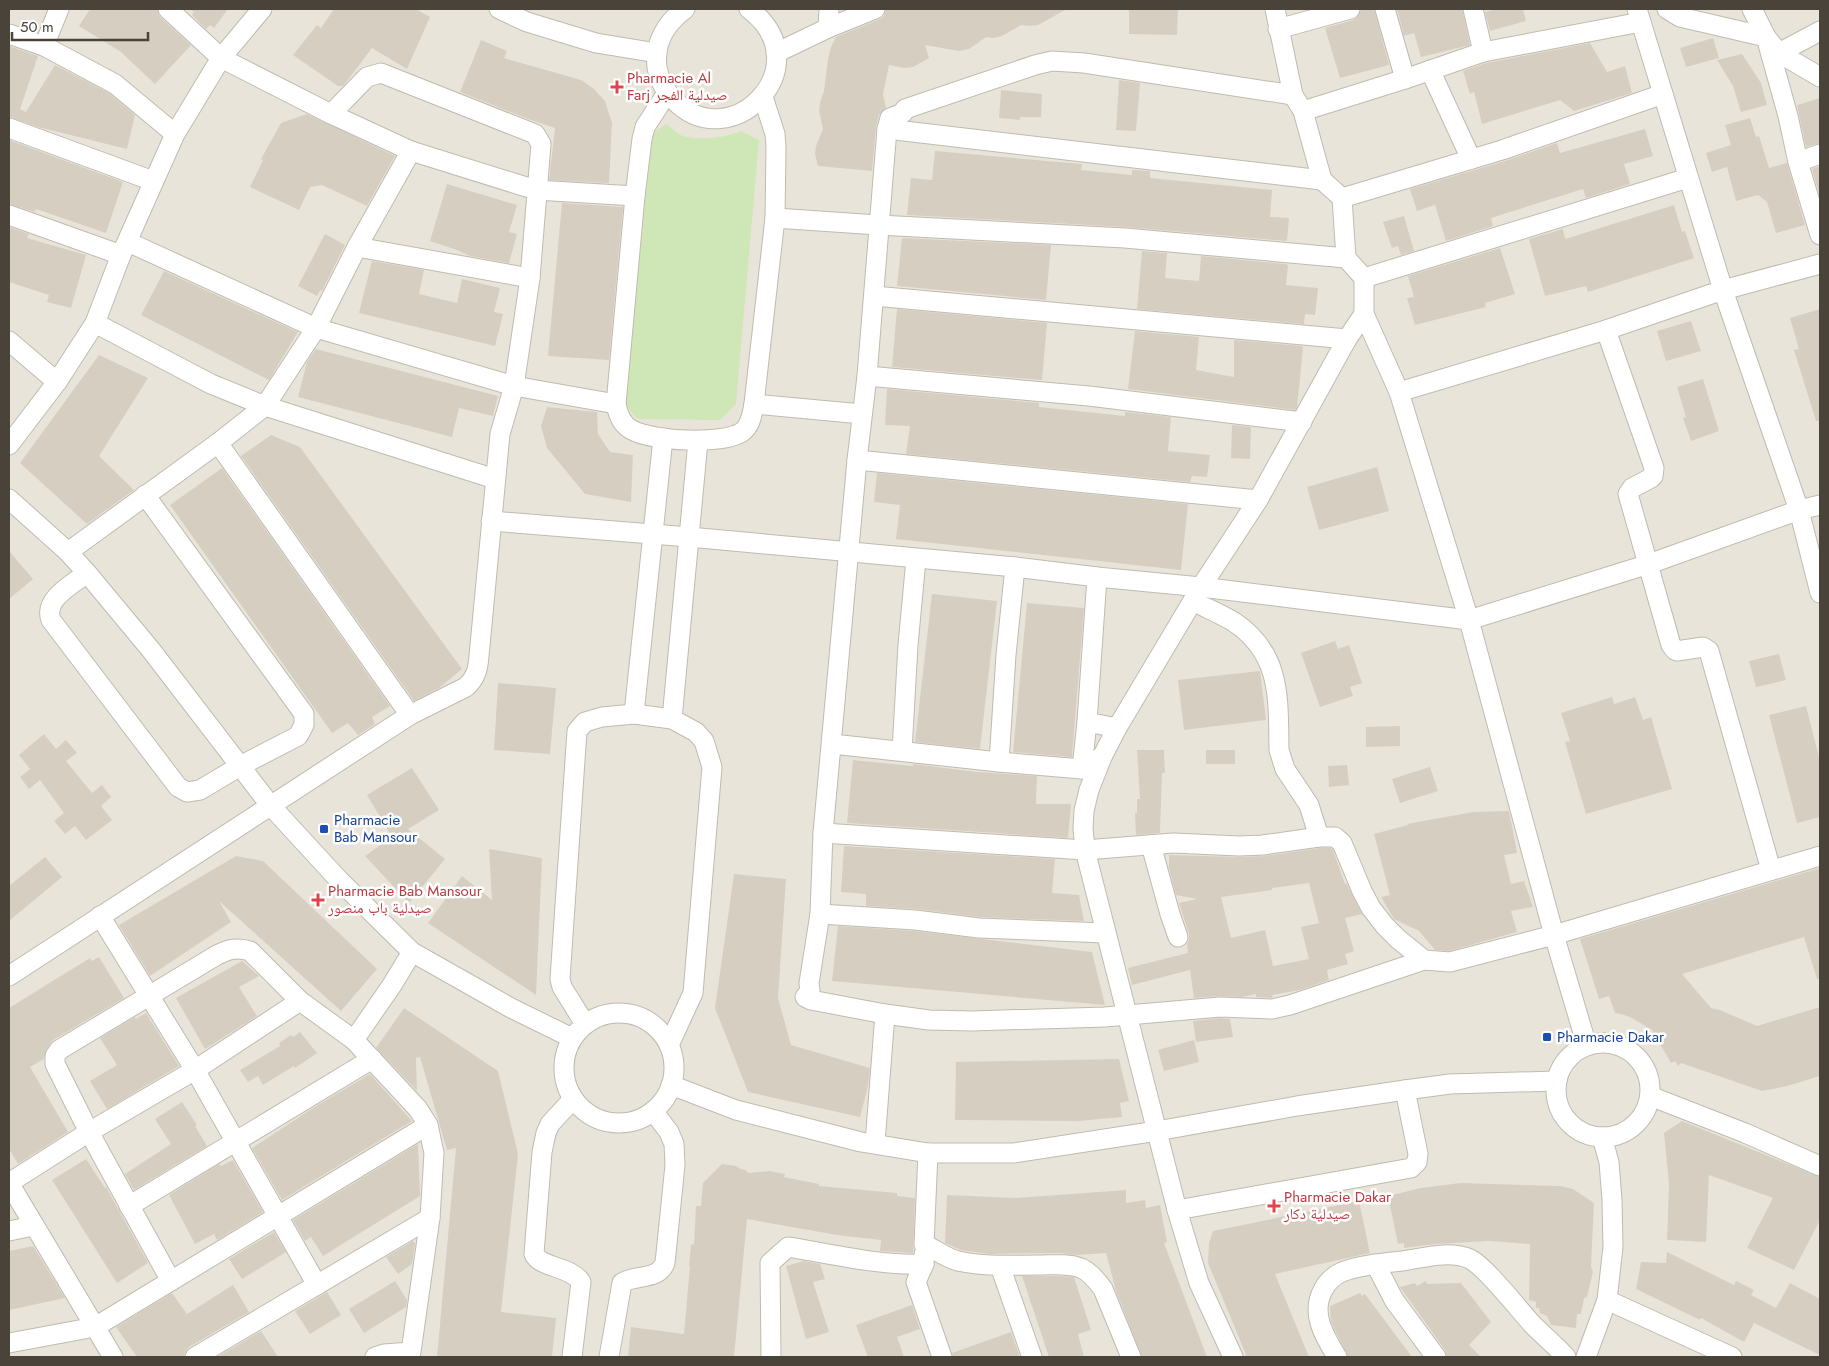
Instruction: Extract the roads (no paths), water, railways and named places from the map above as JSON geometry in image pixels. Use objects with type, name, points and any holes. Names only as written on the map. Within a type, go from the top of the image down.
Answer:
[{"type":"street","points":[[44,46],[59,9]]},
{"type":"street","points":[[168,9],[221,58],[331,114],[412,151],[536,190],[635,196]]},
{"type":"street","points":[[9,445],[57,382],[95,323],[124,249],[175,134],[221,58],[262,9]]},
{"type":"street","points":[[499,9],[527,22],[596,43],[657,53]]},
{"type":"street","points":[[685,9],[673,18],[662,34],[657,53],[660,81],[667,93],[680,106],[696,115],[714,118],[733,116],[750,109],[763,97],[772,83],[776,68],[776,53],[771,34],[760,18],[749,9]]},
{"type":"street","points":[[828,28],[829,9]]},
{"type":"street","points":[[776,53],[828,28],[874,9]]},
{"type":"street","points":[[1275,9],[1293,95],[1303,112],[1322,180],[1342,198],[1346,258],[1364,278],[1364,314],[1399,392],[1468,620],[1554,935],[1587,1046]]},
{"type":"street","points":[[1278,29],[1350,9]]},
{"type":"street","points":[[1384,9],[1405,79]]},
{"type":"street","points":[[1473,9],[1482,52]]},
{"type":"street","points":[[1667,9],[1680,17],[1766,37],[1779,53],[1820,77]]},
{"type":"street","points":[[1752,9],[1766,37],[1788,116],[1798,162],[1820,235]]},
{"type":"street","points":[[1303,112],[1482,52],[1639,15],[1723,290],[1799,510],[1820,593]]},
{"type":"street","points":[[1779,53],[1820,31]]},
{"type":"street","points":[[9,34],[44,46],[115,84],[175,134]]},
{"type":"street","points":[[1293,95],[1084,63],[1052,62],[1035,64],[905,109],[904,113],[890,118],[887,129],[878,225],[867,376],[857,460],[823,833],[820,914],[809,983],[810,991],[805,996],[811,1000],[929,1020],[972,1021],[1126,1015],[1220,1006],[1272,1009],[1290,1005],[1424,960],[1450,962],[1554,935],[1820,856]]},
{"type":"street","points":[[1430,70],[1471,159]]},
{"type":"street","points":[[9,976],[410,715],[466,687],[474,680],[478,663],[500,434],[514,386],[530,278],[541,144],[535,134],[381,73],[367,77],[331,114]]},
{"type":"street","points":[[667,93],[645,127],[635,196],[616,404],[620,419],[632,430],[662,438],[698,441],[729,438],[743,432],[749,425],[754,404],[775,218],[775,134],[763,97]]},
{"type":"street","points":[[1342,198],[1502,150],[1663,94]]},
{"type":"street","points":[[9,128],[153,182]]},
{"type":"street","points":[[887,129],[1322,180]]},
{"type":"street","points":[[68,552],[218,443],[265,406],[316,328],[357,247],[412,151]]},
{"type":"street","points":[[1798,162],[1820,154]]},
{"type":"street","points":[[1364,278],[1688,178]]},
{"type":"street","points":[[9,215],[124,249],[316,328],[514,386],[616,404]]},
{"type":"street","points":[[775,218],[1125,238],[1346,258]]},
{"type":"street","points":[[357,247],[530,278]]},
{"type":"street","points":[[1399,392],[1606,330],[1723,290],[1820,264]]},
{"type":"street","points":[[874,296],[1347,339]]},
{"type":"street","points":[[1233,1357],[1199,1282],[1176,1210],[1085,850],[1082,828],[1084,811],[1089,790],[1102,757],[1117,728],[1197,594],[1258,500],[1347,339],[1364,314]]},
{"type":"street","points":[[95,323],[211,384],[265,406],[495,479]]},
{"type":"street","points":[[1606,330],[1654,468],[1653,476],[1632,488],[1628,494],[1672,648],[1677,651],[1703,647],[1709,651],[1771,870]]},
{"type":"street","points":[[9,341],[57,382]]},
{"type":"street","points":[[867,376],[1089,396],[1302,422]]},
{"type":"street","points":[[754,404],[862,414]]},
{"type":"street","points":[[634,714],[662,438]]},
{"type":"street","points":[[672,719],[698,441]]},
{"type":"street","points":[[218,443],[410,715]]},
{"type":"street","points":[[857,460],[1258,500]]},
{"type":"street","points":[[87,573],[53,600],[50,608],[51,620],[178,788],[187,792],[200,790],[240,766],[298,736],[304,725],[304,714],[145,495]]},
{"type":"street","points":[[9,499],[68,552],[87,573],[151,650],[270,805],[339,880],[412,952],[511,1008],[572,1038]]},
{"type":"street","points":[[491,521],[689,537],[1015,568],[1097,578],[1197,594],[1468,620],[1649,564],[1799,510],[1820,505]]},
{"type":"street","points":[[902,751],[908,645],[916,559]]},
{"type":"street","points":[[999,762],[1006,655],[1015,568]]},
{"type":"street","points":[[1082,769],[1097,578]]},
{"type":"street","points":[[1197,594],[1253,638],[1262,648],[1268,659],[1276,688],[1281,760],[1309,805],[1319,836]]},
{"type":"street","points":[[585,1024],[562,986],[560,979],[577,731],[585,722],[602,717],[634,714],[672,719],[696,732],[704,740],[712,768],[693,994],[669,1045]]},
{"type":"street","points":[[1087,722],[1117,728]]},
{"type":"street","points":[[832,744],[1082,769],[1102,757]]},
{"type":"street","points":[[823,833],[1085,850],[1174,843],[1247,846],[1330,836],[1340,839],[1371,908],[1398,939],[1424,960]]},
{"type":"street","points":[[1151,845],[1178,938]]},
{"type":"street","points":[[820,914],[915,920],[979,928],[1105,933]]},
{"type":"street","points":[[100,916],[195,1070],[318,1285]]},
{"type":"street","points":[[171,1281],[90,1132],[55,1064],[55,1056],[59,1050],[217,955],[226,950],[240,948],[250,951],[300,1001],[354,1040],[418,1109],[428,1125],[434,1153],[430,1218],[411,1352],[384,1354],[375,1357]]},
{"type":"street","points":[[354,1040],[412,952]]},
{"type":"street","points":[[113,1357],[9,1183],[90,1132],[195,1070],[300,1001]]},
{"type":"street","points":[[608,1014],[632,1014],[648,1021],[660,1031],[669,1045],[673,1058],[674,1072],[671,1085],[664,1100],[653,1111],[637,1120],[619,1123],[601,1120],[585,1112],[573,1099],[566,1084],[563,1069],[565,1052],[572,1038],[585,1024],[608,1014]]},
{"type":"street","points":[[875,1143],[885,1014]]},
{"type":"street","points":[[1603,1043],[1619,1045],[1633,1053],[1644,1065],[1649,1080],[1650,1096],[1646,1109],[1634,1125],[1616,1135],[1602,1136],[1589,1134],[1577,1128],[1567,1119],[1560,1108],[1557,1095],[1557,1081],[1561,1070],[1568,1059],[1577,1051],[1587,1046],[1603,1043]]},
{"type":"street","points":[[129,1206],[372,1059]]},
{"type":"street","points":[[671,1085],[736,1110],[861,1142],[928,1153],[1014,1153],[1157,1131],[1297,1106],[1450,1084],[1557,1081]]},
{"type":"street","points":[[1176,1210],[1410,1168],[1417,1162],[1418,1154],[1405,1090]]},
{"type":"street","points":[[1650,1096],[1745,1133],[1820,1166]]},
{"type":"street","points":[[572,1357],[581,1282],[574,1274],[542,1261],[534,1254],[542,1152],[546,1134],[550,1124],[573,1099]]},
{"type":"street","points":[[609,1357],[622,1284],[627,1280],[657,1274],[665,1264],[675,1165],[674,1144],[669,1132],[653,1111]]},
{"type":"street","points":[[9,1343],[95,1327],[428,1125]]},
{"type":"street","points":[[1586,1357],[1607,1300],[1613,1247],[1610,1162],[1602,1136]]},
{"type":"street","points":[[928,1153],[924,1264],[916,1282],[942,1357]]},
{"type":"street","points":[[195,1357],[430,1218]]},
{"type":"street","points":[[9,1231],[34,1226]]},
{"type":"street","points":[[924,1244],[937,1250],[943,1256],[958,1261],[1000,1266],[1065,1265],[1081,1268],[1090,1274],[1104,1289],[1131,1357]]},
{"type":"street","points":[[771,1357],[770,1262],[788,1247],[871,1261],[910,1265],[924,1264]]},
{"type":"street","points":[[1337,1357],[1319,1322],[1318,1299],[1332,1278],[1343,1272],[1376,1265],[1443,1255],[1459,1256],[1470,1259],[1477,1264],[1535,1327],[1566,1357]]},
{"type":"street","points":[[1376,1265],[1394,1300],[1436,1357]]},
{"type":"street","points":[[1000,1266],[1032,1357]]},
{"type":"street","points":[[1607,1300],[1732,1357]]},
{"type":"place","name":"Pharmacie Al Farj صيدلية الفجر","points":[[617,87]]},
{"type":"place","name":"Pharmacie Bab Mansour","points":[[324,829]]},
{"type":"place","name":"Pharmacie Bab Mansour صيدلية باب منصور","points":[[318,900]]},
{"type":"place","name":"Pharmacie Dakar","points":[[1547,1037]]},
{"type":"place","name":"Pharmacie Dakar صيدلية دكار","points":[[1274,1206]]}]
